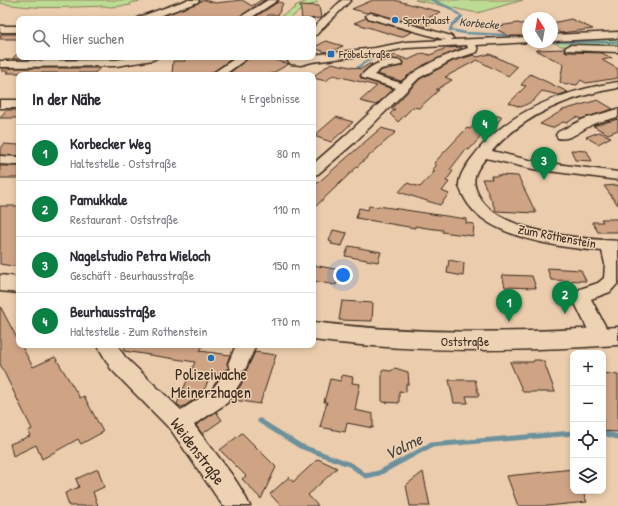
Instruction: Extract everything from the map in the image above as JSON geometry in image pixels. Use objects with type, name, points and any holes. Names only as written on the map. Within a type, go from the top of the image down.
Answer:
[{"type":"main road","name":"Oststraße","points":[[316,331],[401,341],[517,341],[610,337]]},
{"type":"street","points":[[150,16],[195,0]]},
{"type":"street","points":[[247,16],[274,0]]},
{"type":"street","points":[[316,28],[339,9],[347,0]]},
{"type":"street","points":[[371,16],[457,42]]},
{"type":"street","points":[[0,29],[16,28]]},
{"type":"street","points":[[558,38],[618,35]]},
{"type":"street","points":[[316,57],[375,51],[406,45],[522,40]]},
{"type":"street","points":[[316,168],[349,140],[415,76],[430,66],[448,58],[473,50],[472,46]]},
{"type":"street","points":[[560,48],[618,48]]},
{"type":"street","points":[[0,64],[116,64],[137,60]]},
{"type":"street","points":[[221,72],[240,60]]},
{"type":"street","points":[[299,72],[302,60]]},
{"type":"street","points":[[397,63],[378,66],[367,76],[404,87]]},
{"type":"street","name":"Zum Rothenstein","points":[[613,246],[572,242],[510,227],[495,220],[482,211],[472,199],[467,186],[468,172],[484,153],[510,127],[554,101],[583,92],[618,85]]},
{"type":"street","points":[[0,104],[16,104]]},
{"type":"street","points":[[563,135],[588,122],[618,113]]},
{"type":"street","points":[[484,153],[500,158],[553,169],[618,176]]},
{"type":"street","points":[[0,160],[16,161]]},
{"type":"street","points":[[610,337],[582,299],[586,293],[600,291],[612,279],[616,269],[613,246]]},
{"type":"street","name":"Weidenstraße","points":[[109,348],[118,363],[179,423],[219,478],[237,506]]},
{"type":"street","points":[[179,423],[219,397],[236,371],[245,348]]},
{"type":"green space","points":[[0,0],[146,0],[130,3],[131,5],[110,7],[52,8],[26,7],[0,3]]},
{"type":"green space","points":[[306,0],[316,0],[318,2],[302,9],[293,16],[281,16],[295,8],[295,6],[307,1]]},
{"type":"green space","points":[[415,0],[523,0],[477,13]]},
{"type":"green space","points":[[618,38],[618,47],[561,46],[558,45],[558,42]]},
{"type":"building","points":[[204,0],[216,3],[242,0],[252,6],[261,0],[265,0],[241,16],[163,16]]},
{"type":"building","points":[[373,0],[394,0],[441,12],[423,20],[432,23],[424,27],[371,12],[367,13],[352,9]]},
{"type":"building","points":[[278,2],[283,3],[278,15],[257,16]]},
{"type":"building","points":[[300,5],[319,6],[321,18],[316,18],[316,16],[302,16]]},
{"type":"building","points":[[366,18],[412,32],[401,37],[354,23]]},
{"type":"building","points":[[571,19],[593,29],[561,33],[558,32],[558,22]]},
{"type":"building","points":[[518,23],[522,24],[522,36],[509,36],[492,27]]},
{"type":"building","points":[[1,34],[16,34],[16,39],[0,39]]},
{"type":"building","points":[[326,41],[343,46],[326,52],[316,49],[316,46]]},
{"type":"building","points":[[446,48],[462,48],[424,65],[401,81],[377,74],[382,70],[402,66],[403,62],[401,60],[388,59],[395,55],[408,60],[423,53],[430,55]]},
{"type":"building","points":[[564,49],[566,52],[602,53],[612,58],[602,60],[618,69],[618,78],[586,83],[581,80],[577,85],[566,85],[560,82],[563,64],[536,50]]},
{"type":"building","points":[[490,54],[517,67],[508,76],[477,60],[445,77],[452,80],[436,90],[439,90],[419,108],[413,107],[398,122],[390,114],[395,109],[391,109],[420,79],[453,61],[474,55],[477,57]]},
{"type":"building","points":[[230,60],[213,72],[172,72],[173,61]]},
{"type":"building","points":[[246,60],[275,60],[289,64],[274,72],[231,72]]},
{"type":"building","points":[[331,63],[361,69],[369,64],[372,64],[360,77],[393,89],[376,105],[360,101],[377,86],[333,75],[326,81],[316,79],[316,74]]},
{"type":"building","points":[[3,68],[100,68],[96,72],[6,73],[8,71],[1,71]]},
{"type":"building","points":[[530,74],[568,92],[559,95],[542,91],[533,101],[521,107],[509,103],[526,86],[521,85]]},
{"type":"building","points":[[598,100],[613,109],[581,119],[576,117],[567,123],[563,122],[552,128],[540,124],[563,110]]},
{"type":"building","points":[[6,110],[16,110],[16,118],[0,118]]},
{"type":"building","points":[[484,113],[502,117],[495,126],[491,125],[469,150],[466,149],[452,167],[450,170],[453,171],[446,181],[449,182],[442,191],[449,194],[440,205],[399,192],[407,183],[420,187],[435,171],[432,170],[436,166],[434,163],[467,128],[470,129]]},
{"type":"building","points":[[336,117],[353,122],[331,142],[316,137],[316,134]]},
{"type":"building","points":[[618,119],[618,130],[608,134],[593,126]]},
{"type":"building","points":[[381,128],[396,132],[316,206],[316,184]]},
{"type":"building","points":[[599,132],[611,137],[598,144],[586,137]]},
{"type":"building","points":[[4,144],[16,145],[16,156],[0,155],[0,150]]},
{"type":"building","points":[[571,150],[587,151],[592,161],[575,160]]},
{"type":"building","points":[[0,166],[16,166],[16,178],[0,178]]},
{"type":"building","points":[[498,175],[518,176],[536,213],[496,211],[482,179],[492,179],[491,176],[499,176]]},
{"type":"building","points":[[618,185],[618,205],[604,186]]},
{"type":"building","points":[[0,206],[16,206],[16,267],[0,264]]},
{"type":"building","points":[[369,206],[466,219],[466,223],[474,224],[473,236],[442,232],[443,230],[415,226],[415,228],[356,218],[359,208],[368,210]]},
{"type":"building","points":[[601,219],[618,219],[618,232],[598,232],[592,222],[603,222]]},
{"type":"building","points":[[333,230],[347,233],[342,246],[331,244],[332,242],[329,241]]},
{"type":"building","points":[[349,246],[381,252],[378,262],[345,256]]},
{"type":"building","points":[[449,260],[464,263],[463,276],[447,273]]},
{"type":"building","points":[[316,266],[340,270],[336,285],[316,282]]},
{"type":"building","points":[[547,268],[581,270],[586,281],[551,280]]},
{"type":"building","points":[[502,275],[532,276],[536,288],[505,287]]},
{"type":"building","points":[[342,301],[373,303],[372,321],[339,320]]},
{"type":"building","points":[[0,306],[16,336],[16,348],[23,348],[33,367],[55,357],[80,398],[84,396],[103,432],[81,444],[78,439],[42,459],[36,445],[13,456],[10,444],[30,436],[28,431],[32,429],[0,364]]},
{"type":"building","points":[[124,348],[202,348],[200,351],[230,355],[227,363],[229,368],[221,375],[211,374],[202,395],[200,394],[201,395],[183,407],[177,404],[195,362],[124,351]]},
{"type":"building","points":[[255,352],[276,355],[260,404],[234,400],[245,378],[243,372],[246,371]]},
{"type":"building","points":[[534,360],[544,362],[555,392],[523,392],[510,362],[533,362]]},
{"type":"building","points":[[395,368],[408,372],[409,384],[406,384],[406,392],[399,391],[399,403],[382,402],[382,370],[391,371]]},
{"type":"building","points":[[606,373],[618,375],[618,432],[606,431]]},
{"type":"building","points":[[342,375],[353,377],[352,383],[360,384],[355,410],[373,414],[373,428],[347,423],[345,432],[320,427],[327,402],[324,402],[330,379],[341,381]]},
{"type":"building","points":[[449,380],[475,380],[479,396],[466,396],[468,403],[454,403]]},
{"type":"building","points":[[216,412],[222,420],[202,434],[196,425]]},
{"type":"building","points":[[242,433],[276,467],[261,499],[242,479],[246,476],[220,450]]},
{"type":"building","points":[[318,459],[337,468],[308,495],[318,506],[281,506],[270,494],[289,477],[293,482]]},
{"type":"building","points":[[98,469],[104,487],[93,492],[98,506],[69,506],[65,493],[79,487],[76,479]]},
{"type":"building","points":[[570,469],[570,494],[583,494],[587,502],[547,506],[518,506],[507,476]]},
{"type":"building","points":[[423,472],[430,506],[410,506],[406,485]]},
{"type":"waterway","name":"Korbecke","points":[[432,0],[450,8],[462,17],[452,25],[450,30],[465,33],[506,35]]},
{"type":"waterway","name":"Korbecke","points":[[558,42],[618,42]]},
{"type":"waterway","name":"Korbecke","points":[[355,70],[365,62],[378,56]]},
{"type":"waterway","name":"Volme","points":[[260,421],[300,446],[351,465],[366,476],[379,473],[431,445],[570,433]]},
{"type":"waterway","name":"Volme","points":[[606,434],[618,437]]},
{"type":"place","name":"Sportpalast","points":[[395,20]]},
{"type":"place","name":"Fröbelstraße","points":[[331,54]]},
{"type":"place","name":"Beurhausstraße","points":[[485,143]]},
{"type":"place","name":"Nagelstudio Petra Wieloch","points":[[544,180]]},
{"type":"place","name":"Pamukkale","points":[[565,314]]},
{"type":"place","name":"Korbecker Weg","points":[[509,322]]},
{"type":"place","name":"Polizeiwache Meinerzhagen","points":[[211,358]]}]
